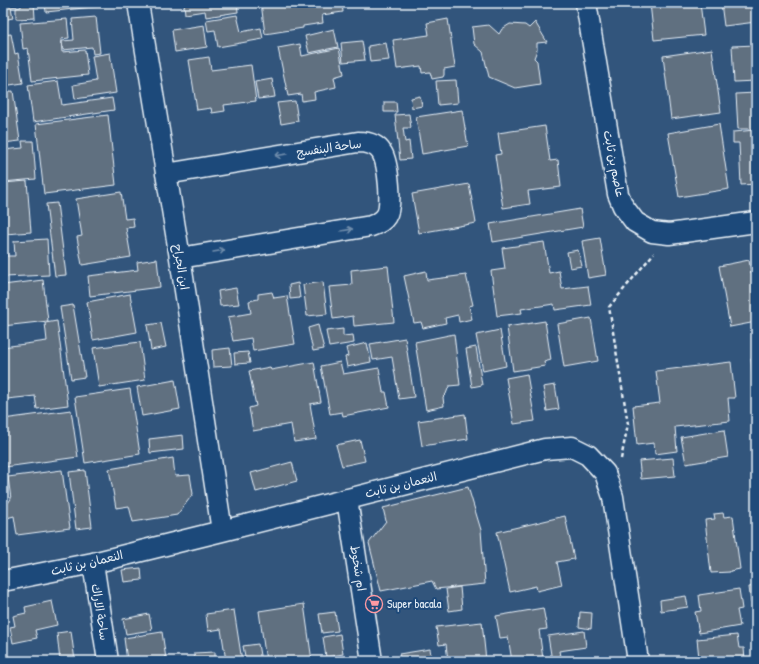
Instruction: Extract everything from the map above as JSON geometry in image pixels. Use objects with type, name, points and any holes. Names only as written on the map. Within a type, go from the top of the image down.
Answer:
[{"type":"street","name":"ابن الجراح","points":[[138,3],[180,258],[222,531]]},
{"type":"street","name":"عاصم بن ثابت","points":[[586,3],[618,194],[623,206],[635,222],[652,232],[670,234],[756,222]]},
{"type":"street","name":"ساحة البنفسج","points":[[166,174],[358,142],[367,142],[375,146],[382,152],[386,160],[390,209],[386,217],[379,223],[371,226],[180,258]]},
{"type":"street","name":"النعمان بن ثابت","points":[[3,581],[93,563],[545,449],[572,447],[588,455],[605,474],[613,497],[638,661]]},
{"type":"street","name":"ام شخوط","points":[[347,499],[372,661]]},
{"type":"street","name":"ساحة الاراك","points":[[93,563],[108,661]]},
{"type":"path","points":[[621,461],[628,424],[609,307],[670,234]]},
{"type":"building","points":[[3,3],[17,3],[17,6],[11,7],[13,18],[3,20]]},
{"type":"building","points":[[21,3],[34,3],[35,18],[16,19],[16,8],[21,7]]},
{"type":"building","points":[[45,3],[112,3],[112,5],[46,12]]},
{"type":"building","points":[[184,3],[237,3],[238,12],[206,17],[205,11],[185,14]]},
{"type":"building","points":[[261,3],[342,3],[343,12],[322,15],[323,23],[265,34]]},
{"type":"building","points":[[650,3],[700,3],[704,35],[654,40]]},
{"type":"building","points":[[721,3],[756,3],[756,22],[724,26]]},
{"type":"building","points":[[237,15],[241,32],[261,28],[263,39],[218,47],[215,30],[208,31],[206,20]]},
{"type":"building","points":[[96,17],[100,53],[93,54],[92,47],[63,50],[62,41],[74,40],[72,19]]},
{"type":"building","points":[[67,19],[69,38],[61,39],[62,52],[85,50],[88,75],[32,81],[28,48],[23,49],[20,23]]},
{"type":"building","points":[[448,19],[455,67],[444,69],[443,77],[432,79],[430,72],[422,73],[421,66],[397,69],[393,40],[429,35],[427,23]]},
{"type":"building","points":[[535,22],[547,42],[537,43],[537,50],[534,58],[537,61],[540,84],[515,88],[489,77],[483,52],[474,44],[472,27],[489,25],[499,34],[502,29],[510,24],[525,25],[529,28]]},
{"type":"building","points":[[204,25],[207,47],[175,52],[172,30]]},
{"type":"building","points":[[334,29],[338,47],[309,53],[305,36]]},
{"type":"building","points":[[11,34],[15,54],[18,53],[23,83],[3,86],[3,35]]},
{"type":"building","points":[[362,41],[365,60],[343,62],[341,43]]},
{"type":"building","points":[[386,43],[389,60],[370,62],[368,46]]},
{"type":"building","points":[[300,44],[302,56],[339,48],[344,74],[334,77],[336,87],[314,92],[315,99],[302,101],[301,94],[288,96],[278,48]]},
{"type":"building","points":[[756,45],[756,81],[734,82],[732,46]]},
{"type":"building","points":[[712,49],[721,112],[671,119],[663,56]]},
{"type":"building","points":[[110,53],[116,93],[75,99],[73,85],[96,81],[92,56]]},
{"type":"building","points":[[209,57],[211,70],[251,65],[256,101],[224,105],[225,111],[212,113],[211,108],[197,110],[189,60]]},
{"type":"building","points":[[272,79],[275,97],[258,99],[255,82]]},
{"type":"building","points":[[456,80],[458,103],[438,105],[436,81]]},
{"type":"building","points":[[58,81],[62,105],[112,98],[114,110],[33,122],[28,85]]},
{"type":"building","points":[[13,91],[20,141],[3,143],[3,92]]},
{"type":"building","points":[[756,93],[756,129],[738,129],[736,94]]},
{"type":"building","points":[[420,96],[422,106],[412,108],[411,98]]},
{"type":"building","points":[[295,101],[298,121],[281,124],[277,103]]},
{"type":"building","points":[[384,102],[396,102],[397,112],[384,112]]},
{"type":"building","points":[[462,110],[468,146],[422,154],[416,117]]},
{"type":"building","points":[[409,114],[411,128],[403,128],[405,142],[409,141],[411,159],[400,160],[395,115]]},
{"type":"building","points":[[108,115],[116,185],[44,194],[36,124]]},
{"type":"building","points":[[719,124],[729,189],[679,197],[668,133]]},
{"type":"building","points":[[545,126],[550,161],[558,160],[561,187],[528,191],[530,204],[503,208],[495,155],[501,154],[498,133]]},
{"type":"building","points":[[756,130],[756,184],[741,185],[739,143],[733,143],[733,132]]},
{"type":"building","points":[[22,141],[33,141],[36,179],[3,182],[3,150],[23,148]]},
{"type":"building","points":[[27,181],[31,232],[5,234],[7,255],[3,256],[3,183]]},
{"type":"building","points":[[469,184],[476,223],[419,233],[412,194]]},
{"type":"building","points":[[121,192],[125,219],[133,218],[134,227],[126,228],[131,257],[82,265],[77,237],[82,236],[76,199]]},
{"type":"building","points":[[57,203],[66,275],[55,276],[46,204]]},
{"type":"building","points":[[580,209],[583,227],[493,242],[490,224]]},
{"type":"building","points":[[600,238],[606,275],[588,278],[582,241]]},
{"type":"building","points":[[47,239],[49,275],[4,277],[3,256],[15,256],[14,241]]},
{"type":"building","points":[[544,242],[549,273],[559,271],[562,289],[588,286],[591,305],[555,310],[554,304],[521,309],[522,313],[497,316],[491,271],[505,269],[502,248]]},
{"type":"building","points":[[578,250],[582,266],[570,268],[567,252]]},
{"type":"building","points":[[157,259],[160,287],[90,296],[88,276],[138,270],[137,262]]},
{"type":"building","points":[[749,260],[751,273],[756,272],[756,322],[730,327],[719,266]]},
{"type":"building","points":[[388,266],[394,322],[354,326],[353,316],[333,319],[329,287],[352,285],[351,270]]},
{"type":"building","points":[[426,271],[427,280],[466,275],[473,305],[469,306],[472,319],[459,322],[458,315],[445,318],[446,323],[423,328],[421,322],[414,323],[404,276]]},
{"type":"building","points":[[43,280],[48,321],[3,326],[3,285]]},
{"type":"building","points":[[323,282],[327,314],[307,316],[303,285]]},
{"type":"building","points":[[298,283],[300,298],[290,299],[289,285]]},
{"type":"building","points":[[236,288],[239,304],[220,306],[218,291]]},
{"type":"building","points":[[272,292],[274,298],[287,296],[295,344],[253,351],[251,338],[233,341],[228,317],[251,313],[249,301],[258,299],[258,294]]},
{"type":"building","points":[[130,294],[137,332],[93,340],[87,302]]},
{"type":"building","points":[[73,305],[85,377],[71,379],[60,307]]},
{"type":"building","points":[[591,318],[598,361],[564,367],[557,324]]},
{"type":"building","points":[[57,321],[68,405],[37,409],[35,396],[7,399],[3,373],[3,347],[47,341],[45,323]]},
{"type":"building","points":[[545,321],[551,360],[544,362],[545,366],[513,371],[507,327]]},
{"type":"building","points":[[161,323],[166,347],[151,350],[147,325]]},
{"type":"building","points":[[318,325],[324,349],[313,351],[308,328]]},
{"type":"building","points":[[343,329],[343,336],[353,335],[354,343],[329,347],[326,331]]},
{"type":"building","points":[[500,330],[506,366],[483,371],[476,335]]},
{"type":"building","points":[[454,334],[460,385],[449,386],[443,397],[444,406],[426,410],[415,342]]},
{"type":"building","points":[[405,338],[414,397],[399,399],[392,357],[373,360],[370,344]]},
{"type":"building","points":[[140,342],[145,380],[99,387],[93,348]]},
{"type":"building","points":[[367,343],[371,362],[347,367],[345,357],[348,356],[346,348]]},
{"type":"building","points":[[476,347],[482,385],[472,387],[466,349]]},
{"type":"building","points":[[230,348],[232,366],[213,367],[212,350]]},
{"type":"building","points":[[248,352],[250,363],[235,364],[234,353]]},
{"type":"building","points":[[756,358],[756,417],[751,359]]},
{"type":"building","points":[[314,362],[321,402],[310,404],[316,439],[294,442],[291,424],[253,431],[249,408],[256,406],[249,371],[270,367],[271,370]]},
{"type":"building","points":[[340,362],[343,374],[379,368],[383,392],[386,392],[389,407],[343,416],[342,412],[330,414],[321,366]]},
{"type":"building","points":[[731,362],[735,398],[728,398],[730,421],[675,427],[677,451],[655,454],[654,443],[637,445],[633,406],[660,403],[656,371]]},
{"type":"building","points":[[527,374],[535,421],[514,424],[506,378]]},
{"type":"building","points":[[175,380],[180,409],[142,416],[137,387]]},
{"type":"building","points":[[555,385],[559,409],[547,411],[543,387]]},
{"type":"building","points":[[130,389],[140,454],[85,463],[75,397]]},
{"type":"building","points":[[71,410],[78,457],[5,467],[3,451],[3,419]]},
{"type":"building","points":[[465,414],[468,439],[422,446],[418,421]]},
{"type":"building","points":[[724,430],[728,457],[686,464],[681,437]]},
{"type":"building","points":[[183,435],[184,449],[150,453],[149,439]]},
{"type":"building","points":[[360,440],[365,461],[342,466],[336,445]]},
{"type":"building","points":[[173,458],[175,476],[190,475],[193,494],[177,515],[133,522],[129,506],[116,508],[109,469]]},
{"type":"building","points":[[673,458],[675,476],[641,479],[639,461]]},
{"type":"building","points":[[292,462],[297,481],[256,492],[251,473]]},
{"type":"building","points":[[62,470],[70,528],[17,535],[14,516],[3,519],[3,509],[11,499],[8,477]]},
{"type":"building","points":[[85,470],[92,527],[76,529],[69,472]]},
{"type":"building","points":[[468,487],[481,530],[485,584],[436,589],[432,581],[381,591],[369,543],[386,521],[383,508]]},
{"type":"building","points":[[723,513],[724,517],[733,516],[740,569],[730,572],[711,573],[705,520],[715,519],[714,514]]},
{"type":"building","points":[[565,516],[574,559],[557,562],[562,585],[537,591],[536,586],[510,592],[497,532]]},
{"type":"building","points":[[141,568],[142,580],[124,582],[122,570]]},
{"type":"building","points":[[756,586],[756,602],[751,603],[749,587]]},
{"type":"building","points":[[460,587],[462,609],[449,611],[446,589]]},
{"type":"building","points":[[739,589],[742,609],[737,610],[740,626],[699,633],[695,612],[701,611],[699,595]]},
{"type":"building","points":[[686,596],[688,607],[661,611],[660,600]]},
{"type":"building","points":[[52,601],[57,625],[35,630],[37,638],[13,643],[10,627],[15,626],[13,616],[26,613],[25,607]]},
{"type":"building","points":[[304,604],[312,661],[266,661],[259,611]]},
{"type":"building","points":[[543,608],[547,629],[539,630],[543,659],[512,661],[508,637],[500,638],[496,616]]},
{"type":"building","points":[[234,610],[242,661],[226,661],[221,629],[208,631],[206,614]]},
{"type":"building","points":[[335,612],[338,631],[322,633],[319,614]]},
{"type":"building","points":[[580,612],[592,613],[591,629],[579,627]]},
{"type":"building","points":[[149,614],[152,630],[126,634],[123,619]]},
{"type":"building","points":[[482,622],[486,661],[448,661],[446,644],[439,645],[436,627]]},
{"type":"building","points":[[71,631],[75,661],[60,661],[57,633]]},
{"type":"building","points":[[584,631],[586,647],[559,651],[561,661],[552,661],[548,636]]},
{"type":"building","points":[[162,632],[166,659],[152,661],[127,661],[124,638]]},
{"type":"building","points":[[340,634],[343,654],[326,657],[323,637]]},
{"type":"building","points":[[737,635],[739,648],[744,648],[745,661],[706,661],[705,657],[699,658],[697,639]]},
{"type":"building","points":[[258,644],[261,661],[246,661],[243,646]]},
{"type":"building","points":[[430,649],[432,661],[400,661],[399,654]]},
{"type":"building","points":[[215,652],[215,661],[194,661],[194,653]]},
{"type":"building","points":[[344,656],[345,661],[321,660]]},
{"type":"place","name":"Super bacala","points":[[374,604]]}]
